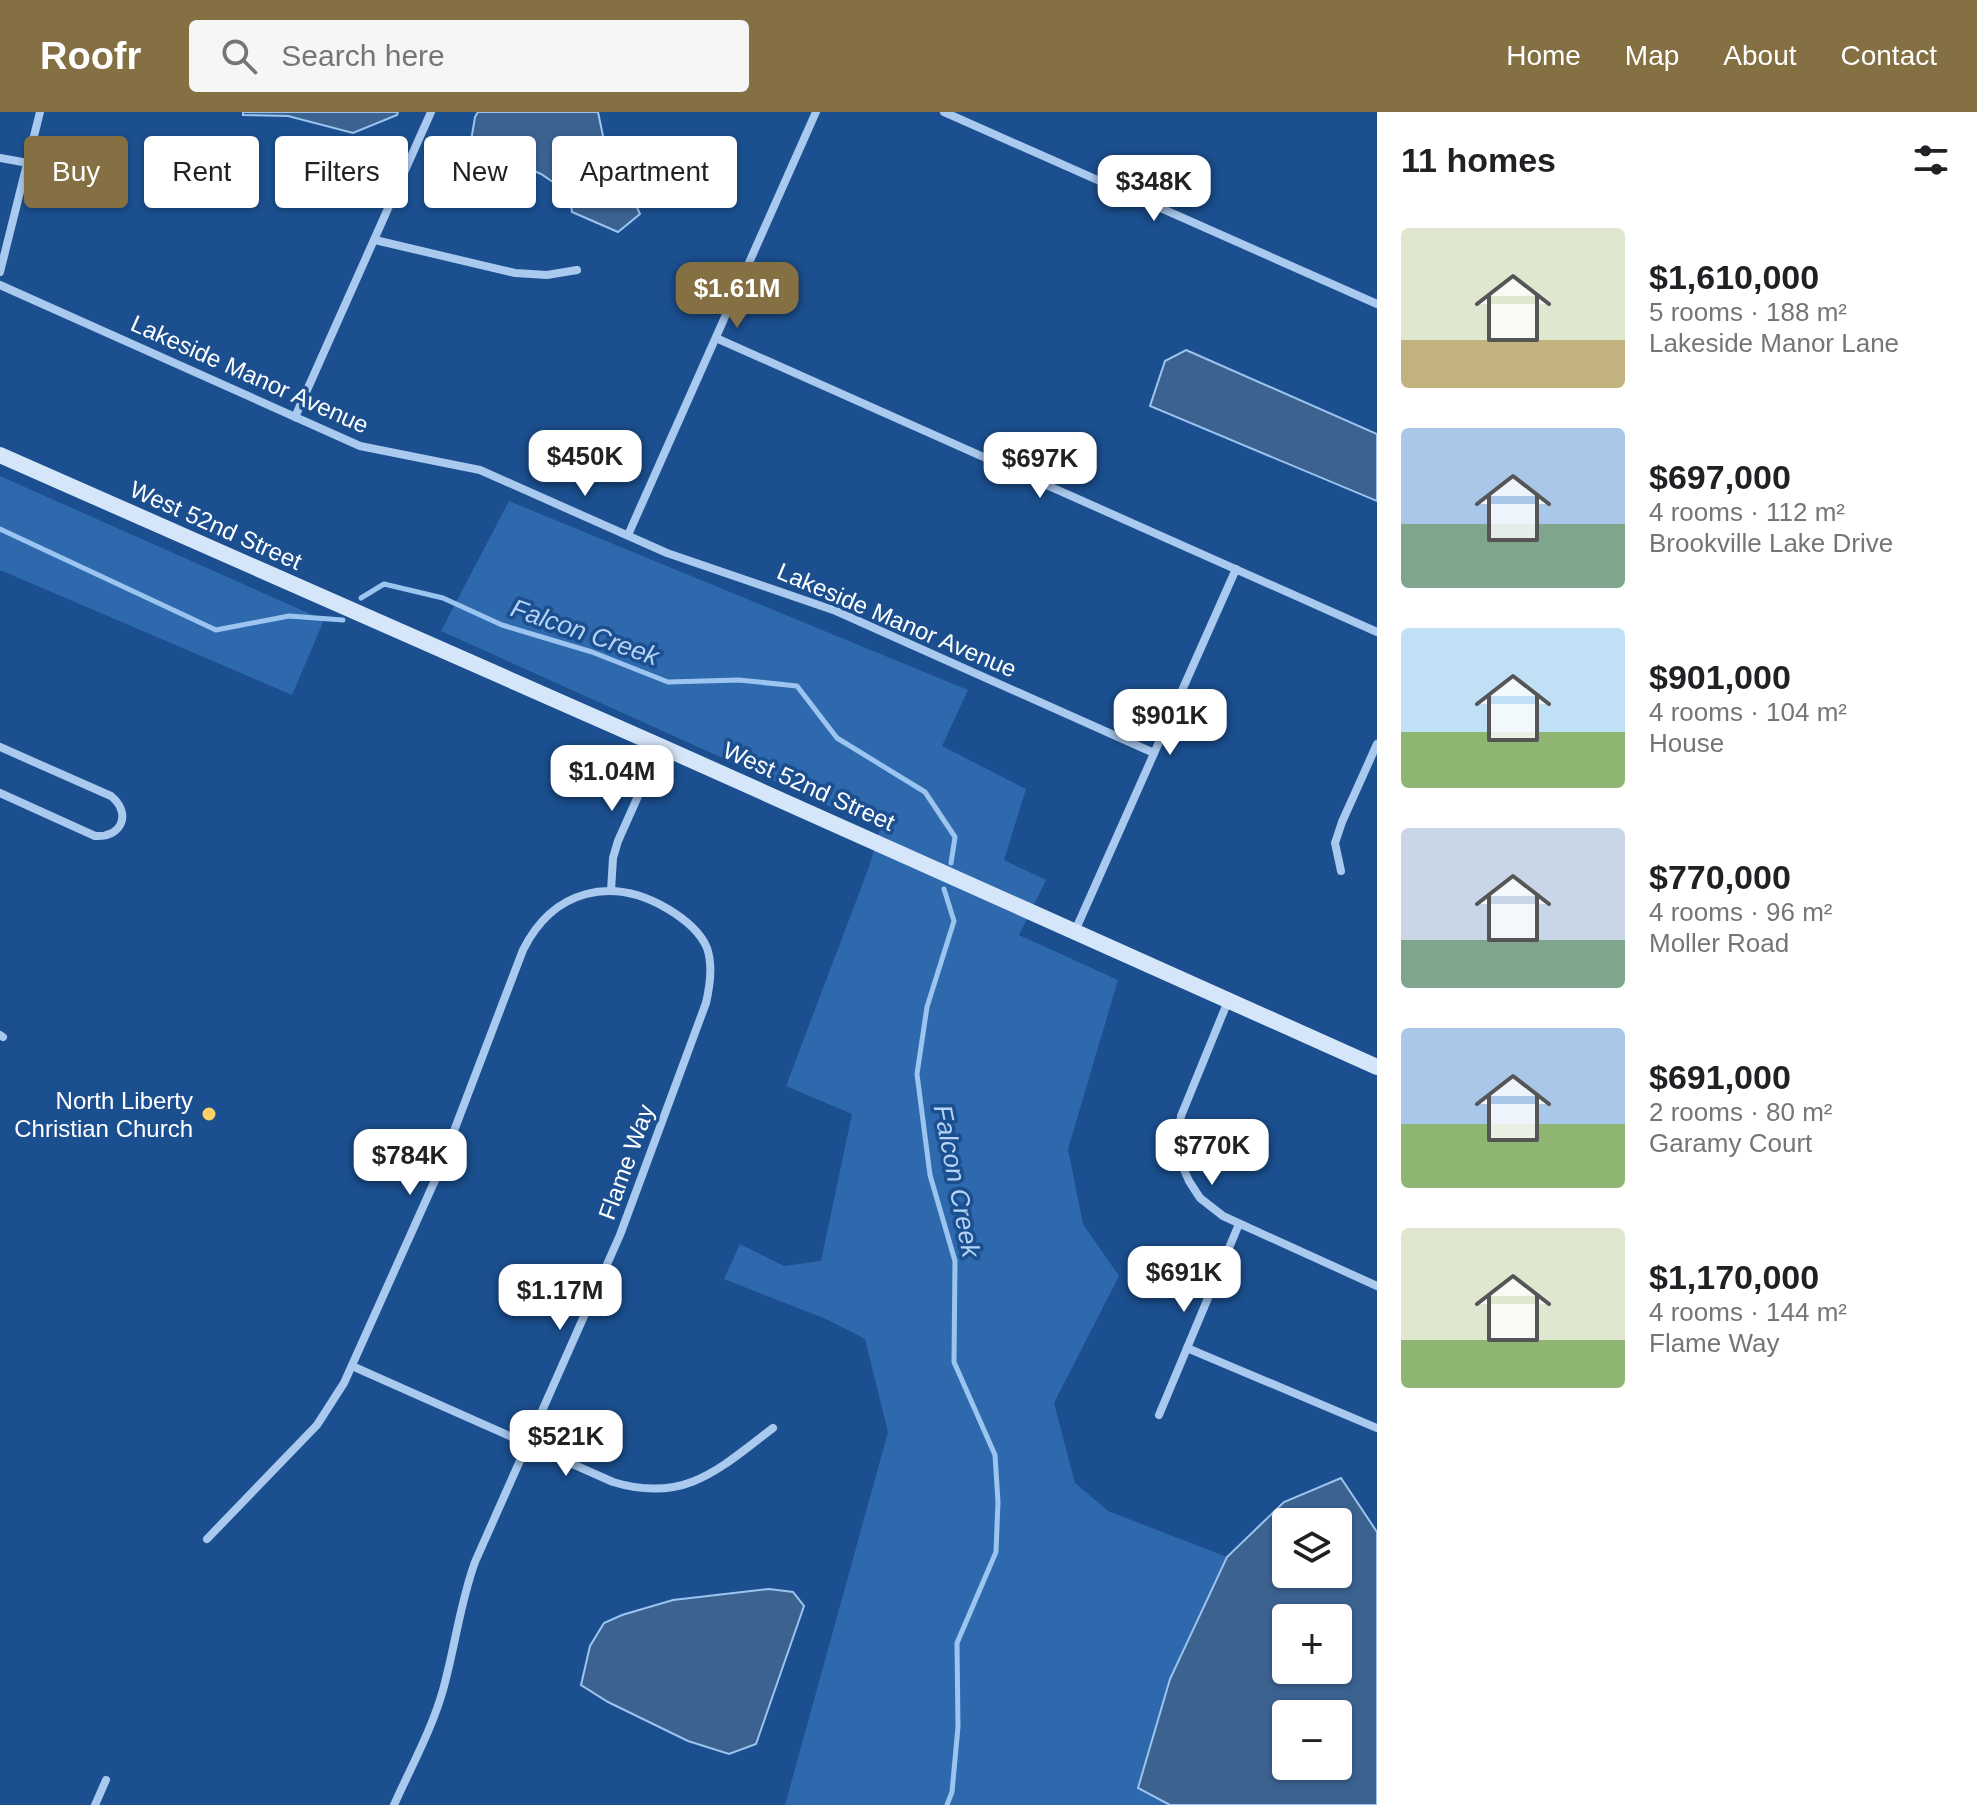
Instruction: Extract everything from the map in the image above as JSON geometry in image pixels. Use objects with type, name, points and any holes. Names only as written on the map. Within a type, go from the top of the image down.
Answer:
[{"type":"street","points":[[34,136],[40,112]]},
{"type":"street","points":[[295,417],[431,112]]},
{"type":"street","points":[[628,535],[816,112]]},
{"type":"street","points":[[944,112],[1377,304]]},
{"type":"street","points":[[0,158],[24,162]]},
{"type":"street","points":[[0,272],[24,179]]},
{"type":"street","points":[[375,240],[515,273],[547,275],[577,270]]},
{"type":"street","name":"Lakeside Manor Avenue","points":[[0,285],[360,446],[480,470],[667,553],[836,611],[1154,753]]},
{"type":"street","points":[[716,338],[1377,632]]},
{"type":"street","name":"West 52nd Street","points":[[0,455],[1377,1067]]},
{"type":"street","points":[[1075,932],[1236,569]]},
{"type":"street","points":[[1341,871],[1335,843],[1377,744]]},
{"type":"street","points":[[207,1539],[317,1425],[335,1400],[446,1155],[528,940],[546,916],[567,901],[611,891],[613,858],[618,841],[660,746]]},
{"type":"street","points":[[0,747],[111,796],[121,806],[123,815],[121,824],[113,833],[95,836],[0,793]]},
{"type":"street","name":"Flame Way","points":[[394,1805],[429,1729],[442,1692],[472,1570],[620,1235],[706,1003],[710,966],[706,947],[687,922],[643,896],[611,891]]},
{"type":"street","points":[[1228,1001],[1180,1120],[1178,1142],[1185,1173],[1196,1192],[1223,1216],[1377,1286]]},
{"type":"street","points":[[1159,1415],[1239,1224]]},
{"type":"street","points":[[1187,1348],[1377,1428]]},
{"type":"street","points":[[352,1366],[613,1482],[640,1488],[668,1488],[691,1483],[717,1470],[773,1428]]},
{"type":"street","points":[[95,1805],[106,1780]]},
{"type":"shaded area","points":[[243,112],[398,112],[353,133],[288,116],[243,115]]},
{"type":"shaded area","points":[[478,112],[598,112],[603,136],[552,136],[552,181],[536,172],[536,136],[472,136]]},
{"type":"shaded area","points":[[571,208],[637,208],[640,214],[618,232],[572,212]]},
{"type":"shaded area","points":[[1186,350],[1377,434],[1377,501],[1150,406],[1165,361]]},
{"type":"shaded area","points":[[0,476],[324,620],[292,695],[0,570]]},
{"type":"shaded area","points":[[509,501],[968,690],[942,746],[1026,789],[1004,860],[1046,880],[1019,935],[1118,980],[1068,1149],[1083,1224],[1119,1276],[1054,1403],[1075,1483],[1108,1511],[1227,1557],[1170,1679],[1139,1788],[1170,1805],[785,1805],[888,1432],[865,1339],[826,1319],[724,1279],[740,1244],[784,1266],[821,1261],[852,1114],[786,1086],[869,867],[880,829],[441,631]]},
{"type":"shaded area","points":[[1341,1478],[1377,1532],[1377,1805],[1170,1805],[1138,1788],[1170,1679],[1227,1557],[1272,1514],[1272,1588],[1352,1588],[1352,1508],[1278,1508],[1284,1502]]},
{"type":"shaded area","points":[[769,1589],[793,1592],[804,1606],[756,1744],[729,1754],[688,1741],[608,1702],[581,1685],[590,1646],[604,1623],[673,1600]]},
{"type":"waterway","name":"Falcon Creek","points":[[0,529],[216,630],[289,616],[343,620]]},
{"type":"waterway","name":"Falcon Creek","points":[[361,598],[384,584],[443,598],[502,625],[592,652],[668,682],[739,680],[797,686],[837,738],[925,792],[955,837],[951,863]]},
{"type":"waterway","name":"Falcon Creek","points":[[944,889],[954,921],[927,1007],[917,1074],[930,1175],[955,1261],[954,1362],[995,1455],[998,1502],[996,1552],[957,1643],[958,1727],[952,1792],[947,1805]]},
{"type":"place","name":"North Liberty Christian Church","points":[[209,1114]]}]
